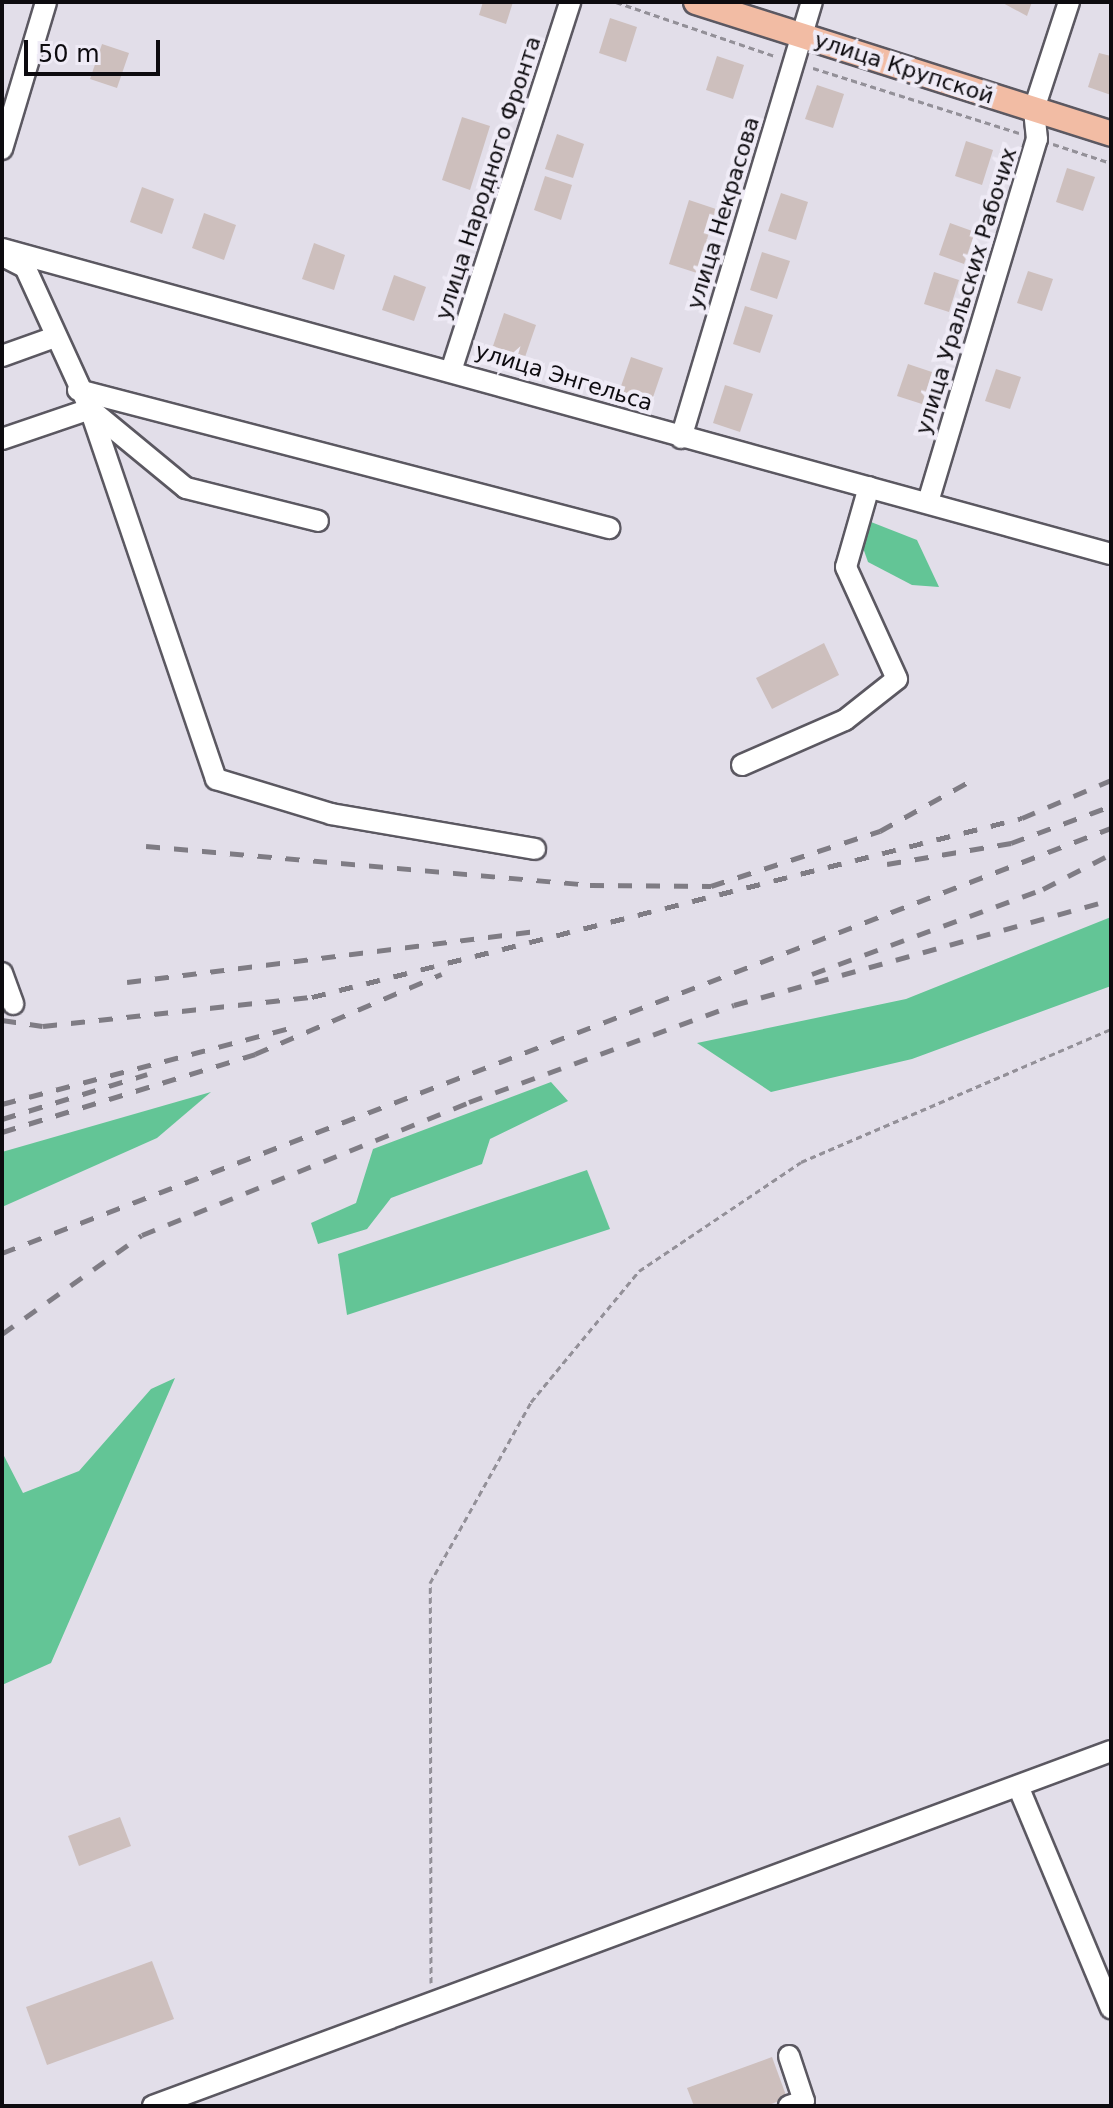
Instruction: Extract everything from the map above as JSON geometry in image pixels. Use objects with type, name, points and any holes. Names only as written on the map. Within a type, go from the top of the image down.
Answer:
[{"type":"main road","name":"улица Крупской","points":[[696,2],[1111,134]]},
{"type":"street","points":[[2,149],[46,2]]},
{"type":"street","name":"улица Народного Фронта","points":[[452,368],[570,2]]},
{"type":"street","name":"улица Некрасова","points":[[681,438],[812,2]]},
{"type":"street","name":"улица Уральских Рабочих","points":[[928,502],[1037,139],[1034,109],[1069,2]]},
{"type":"street","name":"улица Энгельса","points":[[2,249],[452,368],[681,438],[928,502],[1111,554]]},
{"type":"street","points":[[2,255],[25,267],[52,338],[90,409],[216,779],[331,814],[535,849]]},
{"type":"street","points":[[2,356],[52,338]]},
{"type":"street","points":[[78,390],[609,528]]},
{"type":"street","points":[[2,439],[90,409]]},
{"type":"street","points":[[90,409],[186,488],[318,521]]},
{"type":"street","points":[[742,765],[845,720],[897,679],[846,567],[869,487]]},
{"type":"street","points":[[2,973],[13,1004]]},
{"type":"street","points":[[153,2106],[1111,1751]]},
{"type":"street","points":[[1018,1786],[1110,2001]]},
{"type":"street","points":[[789,2056],[804,2101],[789,2106]]},
{"type":"path","points":[[616,2],[1111,163]]},
{"type":"path","points":[[431,2003],[430,1583],[531,1402],[639,1271],[801,1162],[1111,1029]]},
{"type":"green space","points":[[871,522],[917,540],[939,587],[912,585],[868,562],[862,545]]},
{"type":"green space","points":[[1111,917],[1111,986],[912,1059],[771,1092],[697,1043],[906,999]]},
{"type":"green space","points":[[551,1082],[568,1101],[490,1139],[482,1164],[391,1198],[367,1229],[318,1244],[311,1223],[356,1203],[373,1149]]},
{"type":"green space","points":[[211,1092],[157,1138],[2,1207],[2,1152]]},
{"type":"green space","points":[[587,1170],[610,1229],[347,1315],[338,1254]]},
{"type":"green space","points":[[175,1378],[51,1663],[2,1685],[2,1452],[23,1493],[79,1471],[151,1389]]},
{"type":"building","points":[[483,2],[513,2],[506,24],[479,15]]},
{"type":"building","points":[[1001,2],[1032,2],[1027,16]]},
{"type":"building","points":[[610,18],[637,27],[626,62],[599,53]]},
{"type":"building","points":[[102,44],[129,53],[117,88],[90,79]]},
{"type":"building","points":[[1099,53],[1111,56],[1111,95],[1088,87]]},
{"type":"building","points":[[717,56],[744,65],[733,99],[706,90]]},
{"type":"building","points":[[817,85],[844,94],[833,128],[805,119]]},
{"type":"building","points":[[462,117],[490,126],[470,190],[442,180]]},
{"type":"building","points":[[557,134],[584,144],[573,178],[545,169]]},
{"type":"building","points":[[966,141],[993,150],[982,185],[955,176]]},
{"type":"building","points":[[1067,168],[1095,177],[1083,211],[1056,202]]},
{"type":"building","points":[[545,176],[572,185],[561,220],[534,210]]},
{"type":"building","points":[[142,187],[174,199],[162,234],[130,222]]},
{"type":"building","points":[[781,193],[808,202],[796,240],[768,231]]},
{"type":"building","points":[[689,200],[716,209],[697,273],[669,264]]},
{"type":"building","points":[[204,213],[236,225],[224,260],[192,248]]},
{"type":"building","points":[[950,223],[975,232],[964,264],[939,255]]},
{"type":"building","points":[[314,243],[345,255],[334,290],[302,279]]},
{"type":"building","points":[[762,252],[790,261],[777,299],[750,290]]},
{"type":"building","points":[[1028,271],[1053,279],[1042,311],[1017,303]]},
{"type":"building","points":[[934,272],[959,280],[949,312],[924,304]]},
{"type":"building","points":[[394,275],[426,287],[414,321],[382,310]]},
{"type":"building","points":[[745,306],[773,315],[760,353],[733,344]]},
{"type":"building","points":[[504,313],[536,325],[524,360],[492,349]]},
{"type":"building","points":[[631,357],[663,368],[651,403],[619,392]]},
{"type":"building","points":[[908,364],[932,372],[922,404],[897,396]]},
{"type":"building","points":[[996,369],[1021,377],[1010,409],[985,401]]},
{"type":"building","points":[[725,385],[753,394],[740,432],[713,423]]},
{"type":"building","points":[[824,643],[839,675],[772,709],[756,678]]},
{"type":"building","points":[[120,1817],[131,1846],[79,1866],[68,1836]]},
{"type":"building","points":[[152,1961],[174,2019],[47,2065],[26,2007]]},
{"type":"building","points":[[772,2057],[787,2098],[766,2106],[694,2106],[687,2088]]},
{"type":"railway","points":[[146,846],[590,885],[711,886],[880,831],[974,779]]},
{"type":"railway","points":[[2,1020],[43,1026],[312,997],[1022,818],[1111,780]]},
{"type":"railway","points":[[887,864],[1011,843],[1111,806]]},
{"type":"railway","points":[[2,1253],[1111,828]]},
{"type":"railway","points":[[812,974],[1043,889],[1111,854]]},
{"type":"railway","points":[[2,1334],[142,1235],[469,1102],[734,1005],[1111,900]]},
{"type":"railway","points":[[127,982],[534,931]]},
{"type":"railway","points":[[2,1132],[255,1054],[442,974]]},
{"type":"railway","points":[[2,1104],[289,1028]]},
{"type":"railway","points":[[2,1119],[147,1074]]}]
